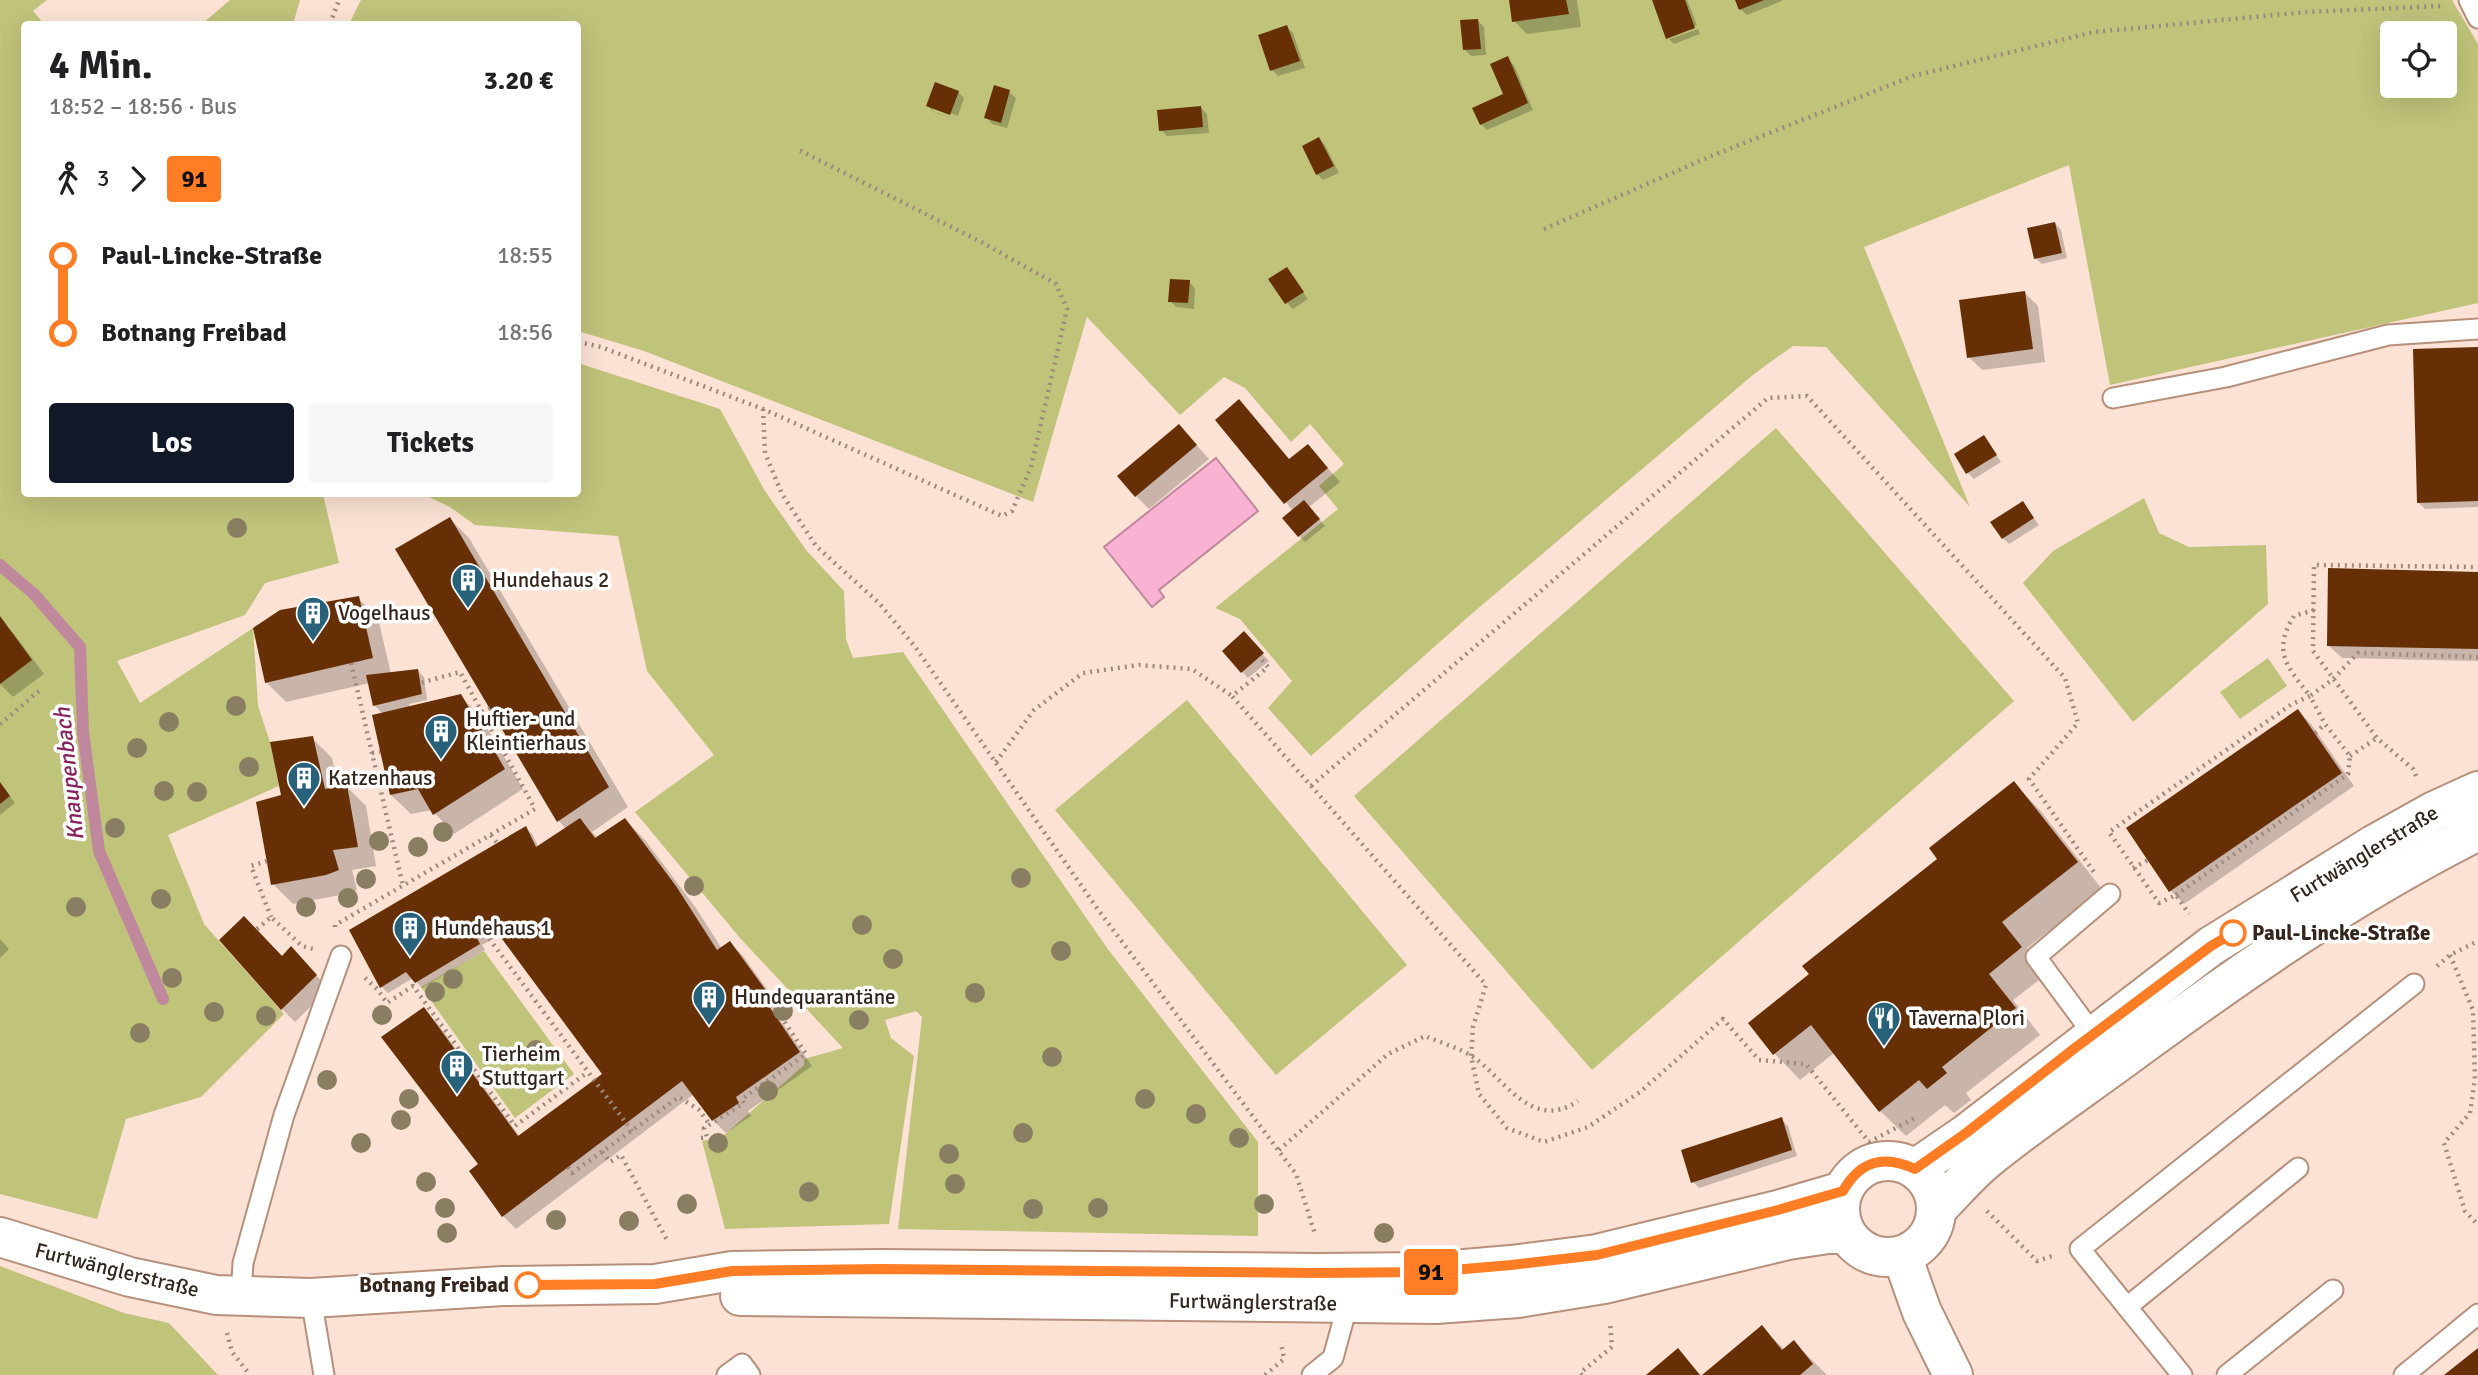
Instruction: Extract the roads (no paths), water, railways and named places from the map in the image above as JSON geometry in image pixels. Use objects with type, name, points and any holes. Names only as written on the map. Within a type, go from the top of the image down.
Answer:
[{"type":"main road","name":"Furtwänglerstraße","points":[[1915,1169],[2211,946],[2375,844],[2434,811],[2478,792]]},
{"type":"main road","name":"Furtwänglerstraße","points":[[1937,1209],[1984,1162],[2091,1080],[2196,1005],[2306,929],[2415,863],[2478,831]]},
{"type":"main road","points":[[1888,1160],[1915,1169],[1926,1179],[1934,1193],[1937,1209],[1927,1238],[1916,1249],[1902,1256],[1886,1258],[1871,1255],[1857,1247],[1846,1234],[1839,1206],[1843,1191],[1855,1174],[1874,1163],[1888,1160]]},
{"type":"main road","name":"Furtwänglerstraße","points":[[0,1237],[130,1277],[216,1295],[311,1298],[503,1286],[655,1284],[732,1271],[895,1269],[1430,1272],[1597,1255],[1843,1191]]},
{"type":"main road","name":"Furtwänglerstraße","points":[[655,1284],[733,1296],[1436,1304],[1518,1298],[1604,1284],[1788,1240],[1846,1234]]},
{"type":"main road","points":[[1902,1256],[1922,1312],[1953,1375]]},
{"type":"lane","points":[[2113,398],[2226,377],[2389,335],[2478,329]]},
{"type":"lane","points":[[2093,1034],[2036,957],[2110,894]]},
{"type":"lane","points":[[241,1296],[243,1263],[284,1115],[341,956]]},
{"type":"lane","points":[[2182,1375],[2080,1249],[2414,984]]},
{"type":"lane","points":[[2127,1307],[2298,1168]]},
{"type":"lane","points":[[2227,1375],[2333,1290]]},
{"type":"lane","points":[[311,1298],[324,1375]]},
{"type":"lane","points":[[1312,1375],[1333,1358],[1348,1303]]},
{"type":"lane","points":[[2404,1375],[2478,1314]]},
{"type":"lane","points":[[727,1375],[742,1364],[750,1375]]},
{"type":"waterway","name":"Knaupenbach","points":[[0,565],[34,594],[80,647],[83,732],[99,851],[163,999]]},
{"type":"place","name":"Hundehaus 2","points":[[468,610]]},
{"type":"place","name":"Vogelhaus","points":[[313,643]]},
{"type":"place","name":"Huftier- und Kleintierhaus","points":[[441,761]]},
{"type":"place","name":"Katzenhaus","points":[[304,808]]},
{"type":"place","name":"Paul-Lincke-Straße","points":[[2233,933]]},
{"type":"place","name":"Hundehaus 1","points":[[410,958]]},
{"type":"place","name":"Hundequarantäne","points":[[709,1027]]},
{"type":"place","name":"Taverna Plori","points":[[1884,1048]]},
{"type":"place","name":"Tierheim Stuttgart","points":[[457,1096]]},
{"type":"place","name":"Botnang Freibad","points":[[528,1285]]}]
